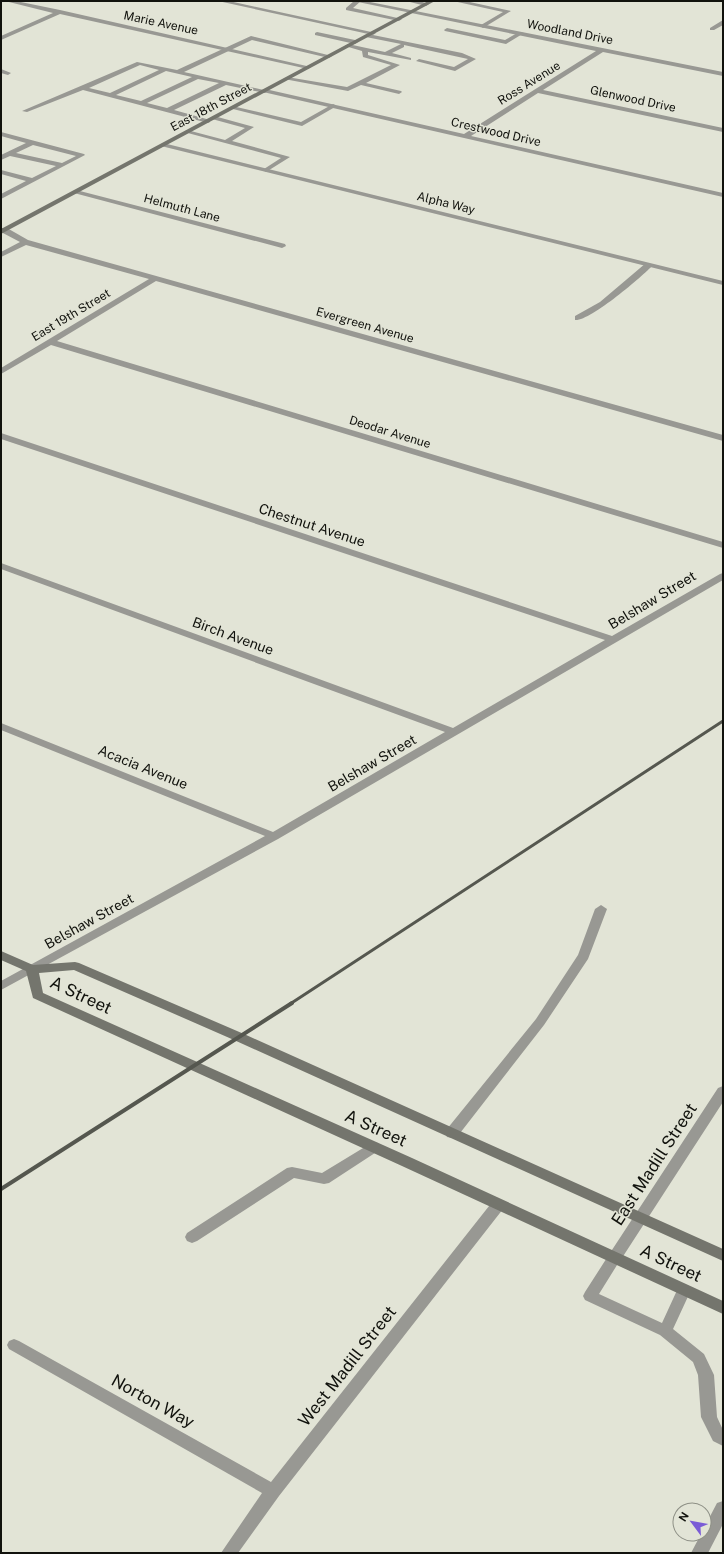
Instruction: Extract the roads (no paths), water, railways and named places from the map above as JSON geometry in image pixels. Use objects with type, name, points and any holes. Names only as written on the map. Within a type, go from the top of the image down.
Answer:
[{"type":"main road","name":"East 18th Street","points":[[2,230],[429,3]]},
{"type":"main road","name":"A Street","points":[[1,955],[32,969],[74,966],[452,1133],[723,1255]]},
{"type":"main road","name":"A Street","points":[[32,969],[37,995],[615,1257],[723,1308]]},
{"type":"street","name":"Marie Avenue","points":[[8,1],[308,67]]},
{"type":"street","points":[[221,1],[462,55],[472,59],[455,69],[419,61]]},
{"type":"street","points":[[357,1],[348,9],[399,19]]},
{"type":"street","name":"Woodland Drive","points":[[357,1],[723,74]]},
{"type":"street","points":[[410,1],[429,3]]},
{"type":"street","points":[[456,1],[508,11],[482,26]]},
{"type":"street","points":[[1,38],[60,12]]},
{"type":"street","points":[[712,29],[723,22]]},
{"type":"street","points":[[447,30],[506,42],[520,33]]},
{"type":"street","points":[[317,34],[355,42]]},
{"type":"street","points":[[178,72],[251,38],[329,56]]},
{"type":"street","points":[[348,46],[409,59]]},
{"type":"street","points":[[386,54],[402,46]]},
{"type":"street","points":[[287,79],[348,89],[397,64],[365,56],[365,49]]},
{"type":"street","name":"Ross Avenue","points":[[466,136],[603,50]]},
{"type":"street","name":"Crestwood Drive","points":[[26,112],[62,94],[83,88],[139,63],[723,195]]},
{"type":"street","points":[[111,95],[165,69]]},
{"type":"street","points":[[1,71],[8,73]]},
{"type":"street","points":[[142,104],[197,76]]},
{"type":"street","points":[[169,110],[225,83]]},
{"type":"street","points":[[360,83],[399,92]]},
{"type":"street","points":[[83,88],[142,104],[251,128],[226,142]]},
{"type":"street","name":"Glenwood Drive","points":[[538,90],[723,130]]},
{"type":"street","points":[[232,108],[302,124],[333,106]]},
{"type":"street","points":[[187,132],[287,156],[266,170]]},
{"type":"street","points":[[1,134],[82,155],[2,196]]},
{"type":"street","points":[[1,158],[32,143]]},
{"type":"street","name":"Alpha Way","points":[[164,145],[723,283]]},
{"type":"street","points":[[10,154],[63,165]]},
{"type":"street","points":[[1,172],[33,180]]},
{"type":"street","name":"Helmuth Lane","points":[[76,192],[282,246]]},
{"type":"street","name":"Evergreen Avenue","points":[[2,230],[25,242],[723,438]]},
{"type":"street","points":[[1,255],[25,242]]},
{"type":"street","points":[[578,318],[603,304],[649,265]]},
{"type":"street","name":"East 19th Street","points":[[1,372],[154,279]]},
{"type":"street","name":"Deodar Avenue","points":[[50,342],[723,545]]},
{"type":"street","name":"Chestnut Avenue","points":[[1,436],[614,640]]},
{"type":"street","name":"Birch Avenue","points":[[1,566],[455,732]]},
{"type":"street","name":"Belshaw Street","points":[[1,986],[274,836],[723,576]]},
{"type":"street","name":"Acacia Avenue","points":[[1,726],[274,836]]},
{"type":"street","points":[[452,1133],[549,1009],[584,956],[601,909]]},
{"type":"street","name":"East Madill Street","points":[[665,1331],[590,1296],[723,1091]]},
{"type":"street","points":[[192,1237],[292,1172],[324,1179],[373,1147]]},
{"type":"street","name":"West Madill Street","points":[[229,1553],[273,1491],[498,1205]]},
{"type":"street","points":[[684,1290],[665,1331],[699,1358],[706,1375],[709,1417],[718,1436],[723,1438]]},
{"type":"street","name":"Norton Way","points":[[14,1345],[273,1491]]},
{"type":"street","points":[[699,1553],[721,1516]]},
{"type":"railway","points":[[290,1004],[723,721]]},
{"type":"railway","points":[[1,1189],[292,1003]]}]
